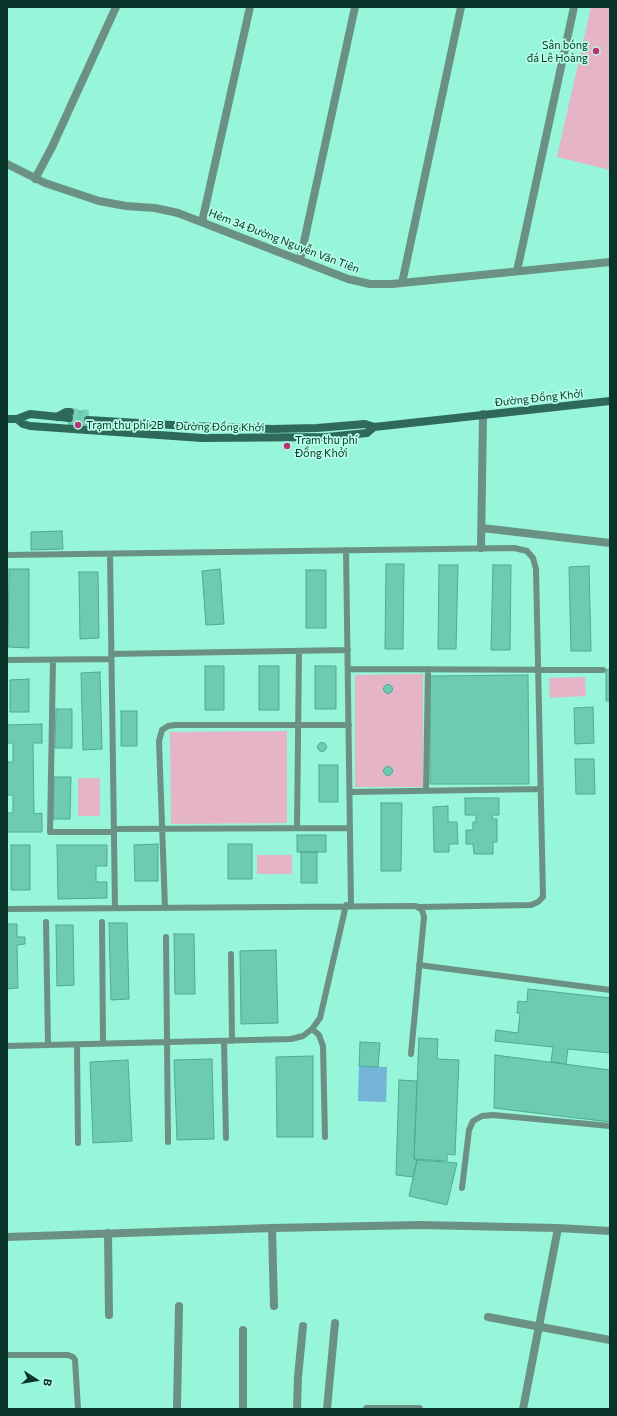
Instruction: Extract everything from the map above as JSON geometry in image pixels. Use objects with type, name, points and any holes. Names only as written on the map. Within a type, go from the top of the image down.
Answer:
[{"type":"main road","name":"Đường Đồng Khởi","points":[[88,417],[99,421],[136,424],[272,429],[317,428],[365,424],[374,427],[610,401]]},
{"type":"main road","name":"Đường Đồng Khởi","points":[[7,419],[17,419],[27,415],[56,417],[70,415]]},
{"type":"main road","name":"Đường Đồng Khởi","points":[[17,419],[23,424],[30,426],[202,438],[316,438],[367,433],[374,427]]},
{"type":"street","points":[[35,179],[52,147],[116,7]]},
{"type":"street","points":[[202,222],[250,7]]},
{"type":"street","points":[[300,260],[356,7]]},
{"type":"street","points":[[402,283],[461,7]]},
{"type":"street","points":[[517,271],[574,7]]},
{"type":"street","name":"Hẻm 34 Đường Nguyễn Văn Tiên","points":[[7,164],[35,179],[99,201],[126,206],[165,210],[202,222],[362,283],[402,283],[610,262]]},
{"type":"street","points":[[481,548],[484,414]]},
{"type":"street","points":[[482,528],[610,543]]},
{"type":"street","points":[[7,1237],[272,1228],[420,1225],[558,1228],[610,1231]]},
{"type":"street","points":[[272,1228],[274,1306]]},
{"type":"street","points":[[524,1409],[541,1326],[558,1228]]},
{"type":"street","points":[[108,1233],[109,1315]]},
{"type":"street","points":[[177,1409],[179,1306]]},
{"type":"street","points":[[488,1318],[541,1326],[610,1340]]},
{"type":"street","points":[[327,1409],[335,1323]]},
{"type":"street","points":[[297,1409],[298,1377],[303,1326]]},
{"type":"street","points":[[243,1330],[243,1409]]},
{"type":"street","points":[[367,1409],[419,1409]]},
{"type":"lane","points":[[7,555],[481,548],[519,548],[528,551],[533,558],[536,569],[543,894],[538,902],[532,905],[419,907],[408,905],[349,905],[7,909]]},
{"type":"lane","points":[[7,1046],[291,1039],[303,1036],[312,1029],[320,1018],[349,905],[350,792],[346,550]]},
{"type":"lane","points":[[110,554],[116,908]]},
{"type":"lane","points":[[7,660],[53,660],[111,656],[348,650]]},
{"type":"lane","points":[[297,828],[299,651]]},
{"type":"lane","points":[[53,660],[50,832],[162,828],[350,828]]},
{"type":"lane","points":[[348,669],[603,670]]},
{"type":"lane","points":[[426,791],[428,670]]},
{"type":"lane","points":[[165,908],[159,741],[160,733],[165,728],[175,725],[349,725]]},
{"type":"lane","points":[[350,792],[541,789]]},
{"type":"lane","points":[[411,1054],[424,917],[419,907]]},
{"type":"lane","points":[[46,922],[48,1045]]},
{"type":"lane","points":[[102,922],[103,1044]]},
{"type":"lane","points":[[166,937],[168,1142]]},
{"type":"lane","points":[[231,954],[232,1041]]},
{"type":"lane","points":[[419,965],[610,990]]},
{"type":"lane","points":[[312,1029],[319,1036],[323,1046],[324,1137]]},
{"type":"lane","points":[[224,1041],[226,1138]]},
{"type":"lane","points":[[77,1045],[78,1143]]},
{"type":"lane","points":[[462,1188],[469,1130],[474,1122],[482,1116],[493,1115],[610,1126]]},
{"type":"lane","points":[[7,1355],[68,1355],[73,1357],[75,1360],[78,1409]]},
{"type":"shaded area","name":"Sân bóng đá Lê Hoàng","points":[[591,7],[610,7],[610,170],[557,157]]},
{"type":"shaded area","points":[[423,674],[423,787],[355,787],[355,675]]},
{"type":"shaded area","points":[[585,677],[586,696],[550,698],[549,678]]},
{"type":"shaded area","points":[[287,731],[287,823],[171,824],[170,732]]},
{"type":"shaded area","points":[[78,778],[100,778],[100,816],[78,816]]},
{"type":"shaded area","points":[[257,855],[292,855],[292,874],[257,874]]},
{"type":"water","points":[[359,1066],[387,1067],[386,1102],[358,1101]]},
{"type":"building","name":"Trạm thu phí 2B","points":[[70,410],[88,412],[86,433],[68,431]]},
{"type":"building","points":[[62,531],[63,549],[31,550],[31,532]]},
{"type":"building","points":[[386,564],[404,564],[403,649],[385,649]]},
{"type":"building","points":[[439,565],[458,565],[456,649],[438,649]]},
{"type":"building","points":[[493,565],[511,565],[510,650],[491,650]]},
{"type":"building","points":[[589,566],[591,651],[571,651],[569,567]]},
{"type":"building","points":[[9,569],[29,569],[29,648],[8,647]]},
{"type":"building","points":[[220,569],[224,624],[206,625],[202,571]]},
{"type":"building","points":[[306,570],[326,570],[326,628],[306,628]]},
{"type":"building","points":[[79,572],[98,572],[99,638],[80,639]]},
{"type":"building","points":[[205,666],[224,666],[224,710],[205,710]]},
{"type":"building","points":[[259,666],[279,666],[279,710],[259,710]]},
{"type":"building","points":[[315,666],[336,666],[336,709],[315,709]]},
{"type":"building","points":[[610,669],[610,701],[606,701],[606,670]]},
{"type":"building","points":[[100,672],[102,749],[83,750],[81,673]]},
{"type":"building","points":[[528,675],[529,784],[430,784],[430,676]]},
{"type":"building","points":[[29,679],[29,712],[10,712],[10,680]]},
{"type":"building","points":[[386,685],[390,685],[392,689],[390,693],[386,693],[384,691],[384,687]]},
{"type":"building","points":[[593,707],[594,743],[575,744],[574,708]]},
{"type":"building","points":[[56,709],[72,709],[72,748],[55,748]]},
{"type":"building","points":[[121,711],[137,711],[137,746],[121,746]]},
{"type":"building","points":[[42,724],[42,743],[33,743],[34,814],[42,813],[42,832],[7,832],[7,813],[13,813],[13,795],[8,795],[7,790],[7,770],[8,762],[13,762],[13,743],[7,743],[7,725]]},
{"type":"building","points":[[320,743],[324,743],[326,747],[324,751],[320,751],[318,749],[318,745]]},
{"type":"building","points":[[575,759],[594,759],[595,794],[576,794]]},
{"type":"building","points":[[319,765],[338,765],[338,802],[319,802]]},
{"type":"building","points":[[386,767],[390,767],[392,771],[390,775],[386,775],[384,773],[384,769]]},
{"type":"building","points":[[54,777],[71,777],[70,819],[53,819]]},
{"type":"building","points":[[465,798],[499,798],[499,815],[492,815],[493,819],[497,819],[497,842],[493,842],[493,854],[474,854],[473,844],[466,844],[466,830],[473,830],[473,822],[476,822],[476,815],[465,815]]},
{"type":"building","points":[[381,803],[402,803],[401,871],[381,871]]},
{"type":"building","points":[[448,806],[448,822],[457,822],[458,844],[449,844],[449,852],[434,852],[433,807]]},
{"type":"building","points":[[297,835],[326,835],[326,852],[297,852]]},
{"type":"building","points":[[158,844],[158,881],[135,881],[134,845]]},
{"type":"building","points":[[228,844],[252,844],[252,879],[228,879]]},
{"type":"building","points":[[11,845],[30,845],[30,890],[11,890]]},
{"type":"building","points":[[57,845],[107,845],[107,866],[96,866],[96,882],[107,882],[107,898],[58,899]]},
{"type":"building","points":[[301,852],[317,852],[317,883],[301,883]]},
{"type":"building","points":[[109,923],[127,923],[129,999],[111,1000]]},
{"type":"building","points":[[7,924],[17,924],[17,937],[25,937],[25,944],[17,945],[18,988],[7,989]]},
{"type":"building","points":[[56,925],[73,925],[74,985],[57,986]]},
{"type":"building","points":[[174,934],[194,934],[195,994],[175,994]]},
{"type":"building","points":[[276,950],[278,1023],[241,1024],[240,951]]},
{"type":"building","points":[[528,989],[610,998],[610,1053],[568,1049],[566,1064],[551,1062],[553,1047],[495,1041],[496,1030],[518,1033],[520,1013],[517,1013],[518,1001],[527,1002]]},
{"type":"building","points":[[419,1038],[438,1039],[437,1059],[459,1060],[455,1155],[447,1154],[447,1161],[414,1159]]},
{"type":"building","points":[[360,1042],[380,1043],[378,1067],[359,1066]]},
{"type":"building","points":[[495,1055],[610,1070],[610,1122],[494,1108]]},
{"type":"building","points":[[313,1056],[313,1137],[277,1137],[276,1057]]},
{"type":"building","points":[[212,1059],[214,1139],[177,1140],[174,1060]]},
{"type":"building","points":[[128,1060],[132,1141],[93,1143],[90,1062]]},
{"type":"building","points":[[399,1080],[417,1081],[414,1159],[417,1160],[413,1177],[396,1175]]},
{"type":"building","points":[[417,1160],[457,1163],[447,1205],[409,1196]]},
{"type":"tunnel","points":[[70,412],[88,414]]},
{"type":"tunnel","points":[[69,418],[88,420]]},
{"type":"place","name":"Sân bóng đá Lê Hoàng","points":[[596,51]]},
{"type":"place","name":"Trạm thu phí 2B","points":[[78,425]]},
{"type":"place","name":"Trạm thu phí Đồng Khởi","points":[[287,446]]}]
